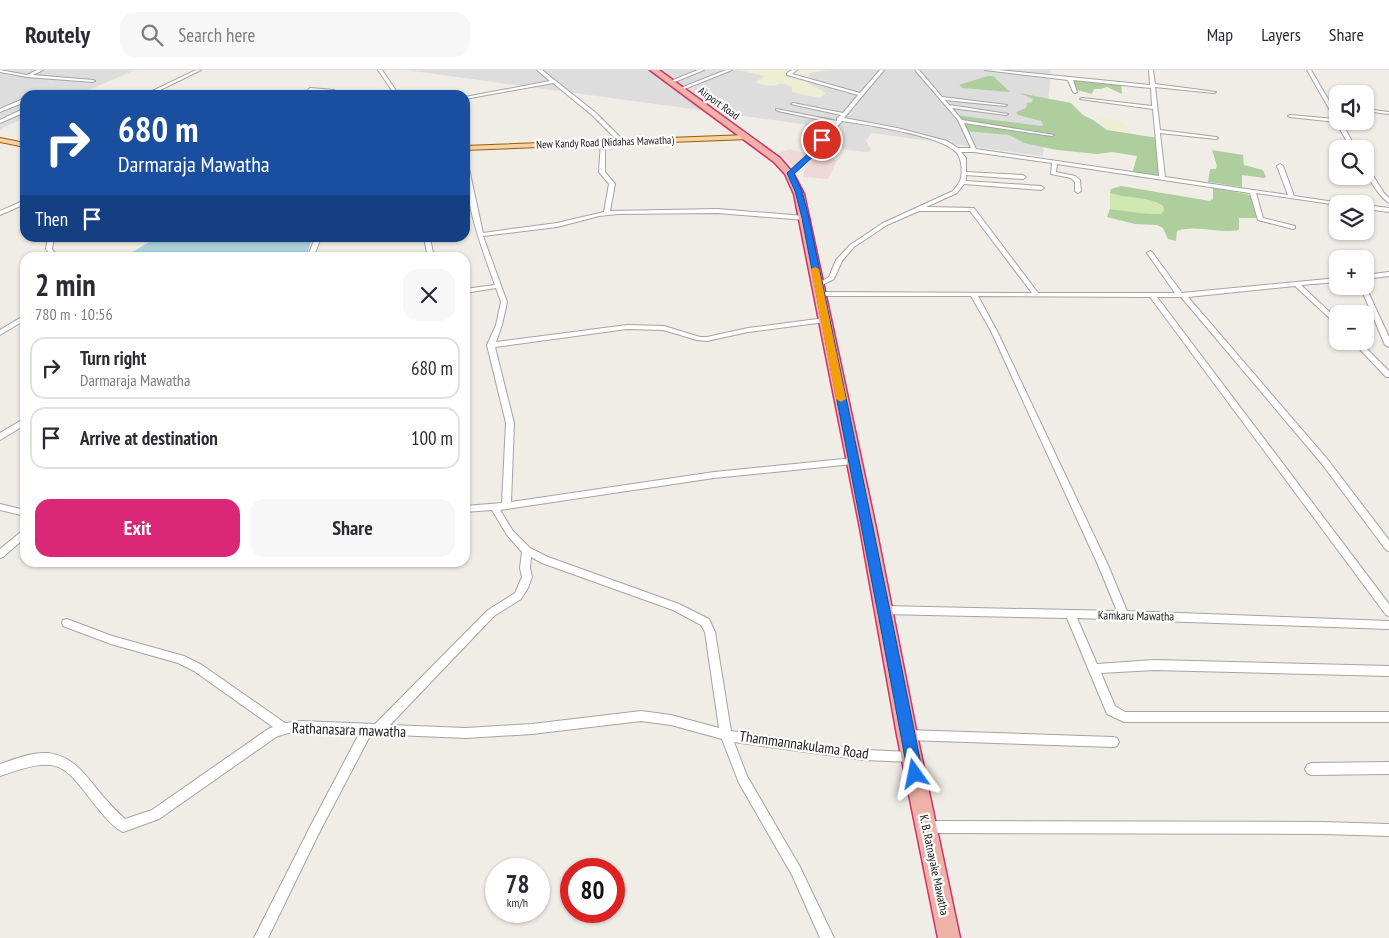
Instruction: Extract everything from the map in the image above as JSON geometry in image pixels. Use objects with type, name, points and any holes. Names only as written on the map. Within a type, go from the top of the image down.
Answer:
[{"type":"highway","name":"Airport Road","points":[[654,70],[746,137]]},
{"type":"highway","name":"K. B. Ratnayake Mawatha","points":[[746,137],[791,173],[799,191],[949,938]]},
{"type":"main road","name":"New Kandy Road (Nidahas Mawatha)","points":[[470,148],[746,137]]},
{"type":"main road","points":[[0,140],[20,144]]},
{"type":"street","points":[[27,76],[42,70]]},
{"type":"street","points":[[157,90],[199,70]]},
{"type":"street","points":[[380,70],[394,90]]},
{"type":"street","points":[[539,70],[594,114],[621,141]]},
{"type":"street","points":[[670,82],[702,70]]},
{"type":"street","points":[[680,88],[730,70]]},
{"type":"street","points":[[795,70],[789,74],[860,94]]},
{"type":"street","points":[[791,173],[813,153],[839,118],[882,70]]},
{"type":"street","points":[[917,70],[961,120],[974,150]]},
{"type":"street","points":[[987,70],[1214,92]]},
{"type":"street","points":[[1151,70],[1162,178]]},
{"type":"street","points":[[1309,70],[1328,105]]},
{"type":"street","points":[[0,71],[27,76],[93,81]]},
{"type":"street","points":[[1070,79],[1075,92]]},
{"type":"street","points":[[470,97],[552,82]]},
{"type":"street","points":[[310,89],[322,90]]},
{"type":"street","points":[[941,98],[1005,105]]},
{"type":"street","points":[[1082,99],[1156,111]]},
{"type":"street","points":[[0,111],[20,102]]},
{"type":"street","points":[[792,104],[839,118]]},
{"type":"street","points":[[1087,104],[1156,111]]},
{"type":"street","points":[[948,106],[1006,114]]},
{"type":"street","points":[[778,110],[839,118],[925,136],[945,142],[958,150],[963,158],[962,182],[955,192],[885,224],[852,246],[839,260],[832,278],[819,290]]},
{"type":"street","points":[[1374,111],[1389,112]]},
{"type":"street","points":[[0,122],[20,112]]},
{"type":"street","points":[[1290,116],[1329,120]]},
{"type":"street","points":[[961,120],[1052,135]]},
{"type":"street","points":[[1158,131],[1216,138]]},
{"type":"street","points":[[603,142],[602,172],[612,184],[607,212]]},
{"type":"street","points":[[958,150],[974,150],[1329,203]]},
{"type":"street","points":[[1055,163],[1053,173],[1073,177],[1078,180],[1078,191]]},
{"type":"street","points":[[1280,166],[1292,198]]},
{"type":"street","points":[[963,173],[1023,177]]},
{"type":"street","points":[[1374,181],[1389,201]]},
{"type":"street","points":[[962,182],[1041,188]]},
{"type":"street","points":[[470,188],[480,235],[504,302],[502,314],[490,345],[510,423],[506,506]]},
{"type":"street","points":[[1253,192],[1260,220],[1293,227]]},
{"type":"street","points":[[0,213],[20,204]]},
{"type":"street","points":[[1374,208],[1389,210]]},
{"type":"street","points":[[915,209],[972,209],[1036,294]]},
{"type":"street","points":[[480,235],[557,225],[607,212],[717,211],[805,218]]},
{"type":"street","points":[[1150,254],[1181,295],[1325,462],[1389,547]]},
{"type":"street","points":[[1374,276],[1389,274]]},
{"type":"street","points":[[819,290],[973,294],[1181,295],[1329,281]]},
{"type":"street","points":[[1296,284],[1329,315]]},
{"type":"street","points":[[470,290],[499,286]]},
{"type":"street","points":[[973,294],[994,331],[1103,565],[1124,615]]},
{"type":"street","points":[[1152,295],[1389,612]]},
{"type":"street","points":[[1366,295],[1389,345]]},
{"type":"street","points":[[0,333],[20,320]]},
{"type":"street","points":[[490,345],[627,327],[664,328],[699,339],[707,339],[748,330],[825,320]]},
{"type":"street","points":[[1364,350],[1389,375]]},
{"type":"street","points":[[0,436],[20,424]]},
{"type":"street","points":[[470,509],[506,506],[714,475],[853,461]]},
{"type":"street","points":[[0,507],[20,512]]},
{"type":"street","points":[[494,507],[510,533],[527,551],[545,560],[676,607],[705,622],[710,632],[726,734],[743,779],[796,871],[827,938]]},
{"type":"street","points":[[0,554],[20,537]]},
{"type":"street","points":[[261,938],[315,829],[372,730],[491,613],[518,596],[527,576],[525,568],[527,551]]},
{"type":"street","name":"Kamkaru Mawatha","points":[[882,610],[1124,615],[1389,625]]},
{"type":"street","points":[[1071,615],[1111,710],[1124,717],[1389,717]]},
{"type":"street","points":[[67,623],[111,640],[180,659],[198,668],[284,728]]},
{"type":"street","points":[[1094,669],[1154,665],[1389,671]]},
{"type":"street","name":"Rathanasara mawatha","points":[[0,770],[44,758],[60,759],[78,771],[109,814],[123,826],[155,815],[272,733],[284,728],[301,726],[466,733],[532,729],[641,716],[671,720],[726,734]]},
{"type":"street","name":"Thammannakulama Road","points":[[726,734],[855,754],[912,756]]},
{"type":"street","points":[[907,735],[1113,742]]},
{"type":"street","points":[[1312,769],[1389,768]]},
{"type":"street","points":[[926,827],[1324,828],[1389,830]]},
{"type":"shaded area","points":[[0,70],[135,70],[89,90],[20,90],[20,120],[0,129]]},
{"type":"shaded area","points":[[406,70],[1051,70],[1043,156],[871,133],[866,141],[871,149],[868,152],[845,150],[842,146],[822,140],[831,128]]},
{"type":"shaded area","points":[[790,149],[808,154],[794,168],[778,153]]},
{"type":"shaded area","points":[[821,155],[837,160],[828,179],[803,177],[806,164]]},
{"type":"green space","points":[[738,70],[830,70],[810,73],[809,76],[815,81],[808,84],[827,93],[819,98],[792,92],[792,87],[785,84],[774,86],[762,85],[755,82],[765,76]]},
{"type":"green space","points":[[987,76],[993,76],[1010,92],[963,88],[959,85]]},
{"type":"green space","points":[[1073,79],[1121,84],[1122,94],[1107,87],[1094,89],[1092,94],[1077,90]]},
{"type":"green space","points":[[1019,93],[1071,103],[1083,115],[1107,130],[1158,138],[1164,178],[1132,174],[1137,156],[1112,152],[1097,154],[1057,150],[1024,143],[1009,135],[965,131],[962,122],[955,115],[1042,126],[1041,121],[1018,115],[1016,112],[1026,108],[1027,103],[1032,102],[1033,99]]},
{"type":"green space","points":[[1104,117],[1122,122],[1131,132],[1106,129],[1097,118]]},
{"type":"green space","points":[[1212,150],[1243,155],[1244,165],[1263,170],[1266,177],[1242,175],[1242,187],[1208,182],[1210,169],[1216,169],[1217,166]]},
{"type":"green space","points":[[1121,186],[1210,201],[1213,199],[1213,188],[1247,194],[1252,197],[1258,213],[1256,218],[1239,218],[1239,230],[1185,229],[1177,231],[1176,241],[1168,239],[1163,228],[1157,225],[1135,224],[1107,217],[1110,209],[1149,214],[1161,214],[1164,210],[1163,206],[1145,199],[1110,193],[1111,189]]},
{"type":"green space","points":[[1110,193],[1145,199],[1163,206],[1164,210],[1161,214],[1149,214],[1110,209]]},
{"type":"water","points":[[149,242],[311,242],[308,252],[132,252]]},
{"type":"slow traffic","points":[[815,269],[841,399]]},
{"type":"route","points":[[822,140],[813,153],[791,173],[799,191],[805,218],[868,528],[882,610],[915,774]]}]
